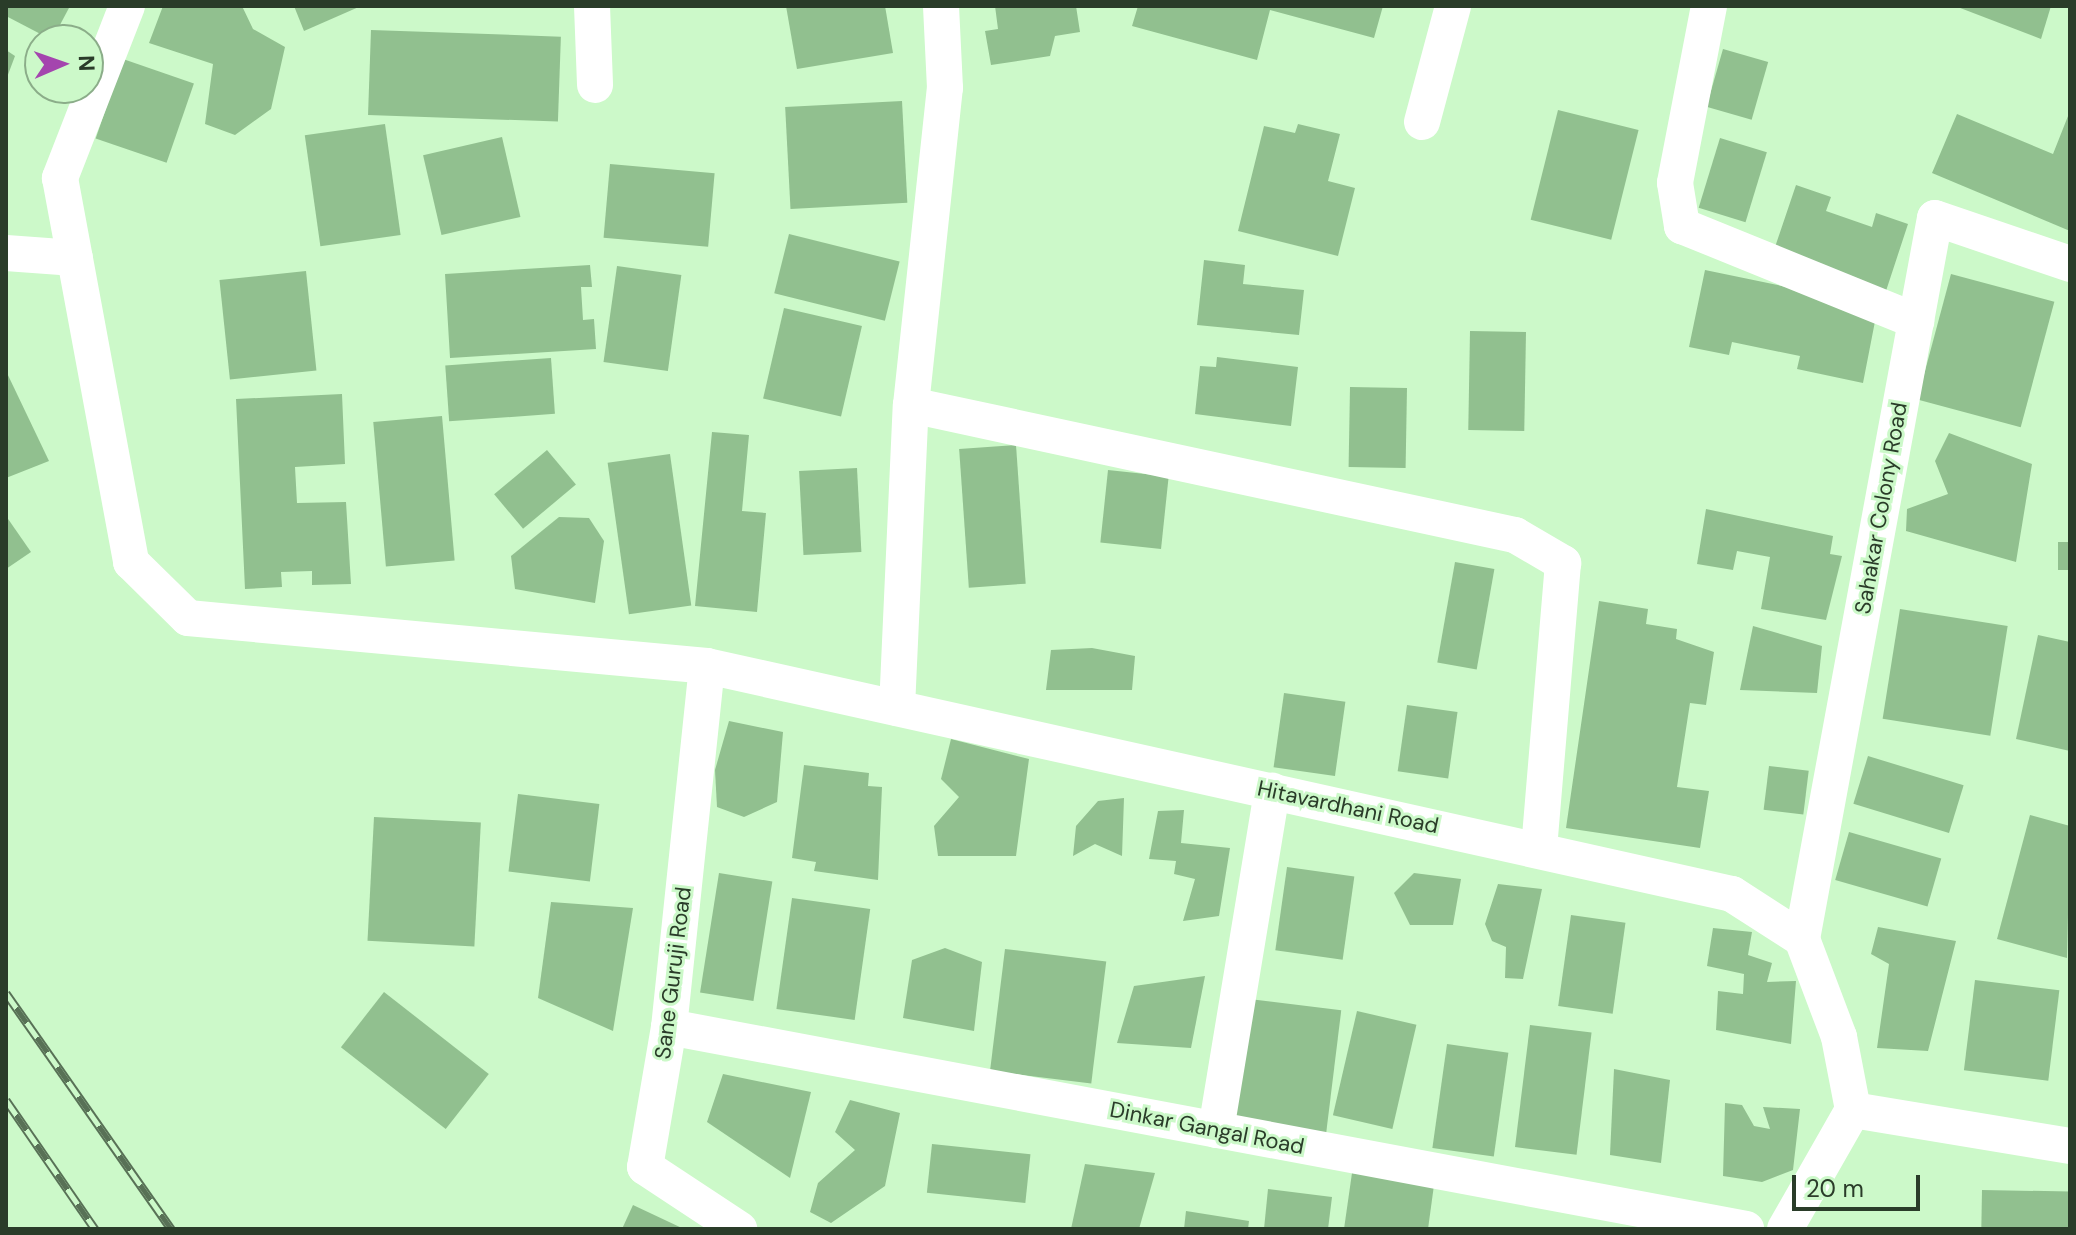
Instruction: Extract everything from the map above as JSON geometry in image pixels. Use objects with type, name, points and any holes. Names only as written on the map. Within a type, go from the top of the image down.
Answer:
[{"type":"street","name":"Hitavardhani Road","points":[[127,6],[60,178],[131,562],[188,618],[707,666],[1732,894],[1802,939]]},
{"type":"street","points":[[592,6],[595,85]]},
{"type":"street","points":[[897,708],[911,405],[945,88],[941,6]]},
{"type":"street","points":[[1422,122],[1453,6]]},
{"type":"street","points":[[1709,6],[1675,183],[1682,226],[1916,321]]},
{"type":"street","name":"Sahakar Colony Road","points":[[1802,939],[1935,218],[2070,264]]},
{"type":"street","points":[[6,253],[75,258]]},
{"type":"street","points":[[911,405],[1515,535],[1563,563],[1539,849]]},
{"type":"street","name":"Sane Guruji Road","points":[[707,666],[669,1027],[645,1167],[739,1229]]},
{"type":"street","points":[[1216,1130],[1272,791]]},
{"type":"street","points":[[1785,1229],[1853,1110],[1839,1037],[1802,939]]},
{"type":"street","name":"Dinkar Gangal Road","points":[[669,1027],[1746,1229]]},
{"type":"street","points":[[1853,1110],[2070,1146]]},
{"type":"building","points":[[6,6],[70,6],[60,24],[24,25],[6,16]]},
{"type":"building","points":[[163,6],[242,6],[253,29],[285,47],[271,109],[235,135],[205,124],[213,64],[149,43]]},
{"type":"building","points":[[294,6],[361,6],[304,31]]},
{"type":"building","points":[[786,6],[885,6],[893,53],[797,69]]},
{"type":"building","points":[[995,6],[1076,6],[1080,32],[1055,36],[1050,56],[991,65],[985,31],[998,29]]},
{"type":"building","points":[[1138,6],[1383,6],[1374,38],[1270,10],[1257,60],[1132,26]]},
{"type":"building","points":[[1955,6],[2051,6],[2041,39]]},
{"type":"building","points":[[371,30],[561,37],[558,122],[368,115]]},
{"type":"building","points":[[1723,49],[1768,62],[1752,120],[1706,107]]},
{"type":"building","points":[[6,50],[15,56],[6,80]]},
{"type":"building","points":[[123,59],[194,83],[167,163],[96,138]]},
{"type":"building","points":[[902,101],[907,203],[790,209],[785,107]]},
{"type":"building","points":[[1558,110],[1639,130],[1611,240],[1531,220]]},
{"type":"building","points":[[2070,111],[2070,231],[1932,173],[1957,114],[2053,154]]},
{"type":"building","points":[[385,124],[401,235],[320,246],[305,135]]},
{"type":"building","points":[[1298,124],[1340,134],[1328,181],[1355,188],[1338,256],[1238,231],[1264,126],[1295,133]]},
{"type":"building","points":[[502,137],[520,217],[442,235],[423,155]]},
{"type":"building","points":[[1720,138],[1767,152],[1746,222],[1699,208]]},
{"type":"building","points":[[610,164],[715,173],[708,247],[604,238]]},
{"type":"building","points":[[1796,185],[1831,197],[1826,211],[1872,227],[1876,213],[1908,224],[1886,291],[1773,253]]},
{"type":"building","points":[[789,234],[900,262],[885,321],[774,293]]},
{"type":"building","points":[[1204,260],[1245,265],[1243,284],[1304,290],[1299,335],[1197,325]]},
{"type":"building","points":[[590,265],[592,287],[581,287],[583,320],[594,319],[596,349],[450,358],[445,274]]},
{"type":"building","points":[[617,266],[681,275],[668,371],[604,362]]},
{"type":"building","points":[[1705,270],[1878,306],[1863,383],[1797,369],[1800,356],[1732,342],[1729,355],[1689,347]]},
{"type":"building","points":[[306,271],[316,370],[230,380],[219,280]]},
{"type":"building","points":[[1951,274],[2054,302],[2021,427],[1917,400]]},
{"type":"building","points":[[784,308],[862,326],[841,417],[763,399]]},
{"type":"building","points":[[1470,331],[1526,332],[1524,431],[1468,430]]},
{"type":"building","points":[[1217,357],[1298,367],[1291,426],[1195,414],[1200,366],[1216,367]]},
{"type":"building","points":[[551,358],[555,414],[449,421],[445,365]]},
{"type":"building","points":[[6,371],[49,461],[6,478]]},
{"type":"building","points":[[1350,387],[1407,388],[1406,468],[1349,467]]},
{"type":"building","points":[[342,394],[345,464],[295,467],[297,503],[346,502],[351,584],[312,585],[312,571],[281,572],[282,587],[245,589],[236,399]]},
{"type":"building","points":[[442,416],[455,560],[386,566],[373,422]]},
{"type":"building","points":[[712,432],[749,435],[742,511],[766,513],[757,612],[695,606]]},
{"type":"building","points":[[1949,433],[2032,464],[2016,562],[1906,531],[1907,509],[1948,494],[1935,461]]},
{"type":"building","points":[[1016,445],[1026,584],[969,588],[959,449]]},
{"type":"building","points":[[547,450],[576,484],[523,529],[494,494]]},
{"type":"building","points":[[670,454],[691,606],[629,614],[608,463]]},
{"type":"building","points":[[857,468],[861,552],[803,555],[799,471]]},
{"type":"building","points":[[1108,470],[1169,476],[1161,549],[1100,543]]},
{"type":"building","points":[[1706,509],[1833,536],[1830,554],[1842,556],[1826,620],[1761,609],[1770,557],[1737,551],[1733,570],[1697,564]]},
{"type":"building","points":[[6,516],[31,552],[6,569]]},
{"type":"building","points":[[559,517],[589,518],[604,541],[595,603],[515,589],[511,556]]},
{"type":"building","points":[[2058,542],[2070,542],[2070,570],[2058,570]]},
{"type":"building","points":[[1455,562],[1494,569],[1477,669],[1437,662]]},
{"type":"building","points":[[1599,601],[1648,609],[1646,624],[1677,629],[1676,639],[1714,652],[1706,705],[1690,703],[1677,787],[1709,791],[1700,848],[1566,828]]},
{"type":"building","points":[[1900,609],[2008,626],[1990,736],[1883,719]]},
{"type":"building","points":[[1753,626],[1822,646],[1817,693],[1740,690]]},
{"type":"building","points":[[2038,635],[2070,642],[2070,751],[2016,739]]},
{"type":"building","points":[[1092,648],[1135,656],[1132,690],[1046,690],[1051,650]]},
{"type":"building","points":[[1284,693],[1345,702],[1335,776],[1274,767]]},
{"type":"building","points":[[1407,705],[1458,712],[1448,778],[1398,771]]},
{"type":"building","points":[[729,721],[783,732],[777,802],[744,817],[717,807],[715,770]]},
{"type":"building","points":[[951,739],[1029,759],[1016,856],[938,856],[934,826],[959,797],[941,779]]},
{"type":"building","points":[[1868,756],[1964,785],[1949,833],[1853,804]]},
{"type":"building","points":[[804,765],[869,773],[868,786],[882,787],[878,880],[814,871],[816,862],[792,858]]},
{"type":"building","points":[[1769,766],[1809,771],[1803,815],[1764,810]]},
{"type":"building","points":[[518,794],[599,804],[590,881],[508,871]]},
{"type":"building","points":[[1124,798],[1122,856],[1095,844],[1073,856],[1076,826],[1098,801]]},
{"type":"building","points":[[1184,810],[1181,843],[1230,848],[1219,916],[1183,921],[1195,879],[1174,874],[1176,861],[1149,859],[1158,811]]},
{"type":"building","points":[[2030,815],[2070,826],[2067,958],[1997,939]]},
{"type":"building","points":[[374,817],[481,823],[474,946],[368,941]]},
{"type":"building","points":[[1849,832],[1941,858],[1927,907],[1835,880]]},
{"type":"building","points":[[1287,867],[1354,876],[1343,960],[1275,950]]},
{"type":"building","points":[[719,873],[772,881],[753,1001],[700,993]]},
{"type":"building","points":[[1414,873],[1461,879],[1453,925],[1410,925],[1394,893]]},
{"type":"building","points":[[1498,884],[1542,889],[1523,979],[1505,978],[1506,947],[1492,941],[1485,924]]},
{"type":"building","points":[[792,898],[870,909],[855,1020],[776,1009]]},
{"type":"building","points":[[551,902],[633,908],[613,1031],[538,998]]},
{"type":"building","points":[[1571,915],[1625,923],[1613,1014],[1558,1006]]},
{"type":"building","points":[[1878,927],[1956,941],[1928,1051],[1877,1048],[1889,964],[1871,954]]},
{"type":"building","points":[[1713,928],[1752,932],[1748,955],[1772,963],[1767,982],[1796,981],[1791,1044],[1716,1030],[1718,991],[1743,994],[1744,974],[1707,966]]},
{"type":"building","points":[[945,948],[982,962],[974,1031],[903,1018],[912,960]]},
{"type":"building","points":[[1005,949],[1106,961],[1091,1084],[990,1071]]},
{"type":"building","points":[[1205,976],[1191,1048],[1117,1043],[1134,986]]},
{"type":"building","points":[[1975,980],[2059,990],[2048,1081],[1964,1070]]},
{"type":"building","points":[[384,992],[489,1074],[446,1129],[341,1047]]},
{"type":"building","points":[[1241,998],[1341,1010],[1326,1135],[1226,1123]]},
{"type":"building","points":[[1357,1011],[1416,1025],[1392,1129],[1333,1115]]},
{"type":"building","points":[[1530,1025],[1592,1033],[1577,1155],[1515,1147]]},
{"type":"building","points":[[1447,1044],[1508,1053],[1494,1157],[1432,1148]]},
{"type":"building","points":[[1614,1069],[1670,1080],[1661,1163],[1610,1155]]},
{"type":"building","points":[[723,1074],[811,1092],[790,1178],[707,1122]]},
{"type":"building","points":[[850,1100],[900,1113],[885,1186],[831,1223],[810,1212],[818,1183],[855,1150],[835,1132]]},
{"type":"building","points":[[1725,1103],[1742,1105],[1754,1126],[1770,1129],[1763,1107],[1800,1109],[1793,1170],[1762,1182],[1723,1176]]},
{"type":"building","points":[[932,1144],[1030,1154],[1025,1203],[927,1193]]},
{"type":"building","points":[[1085,1164],[1155,1173],[1139,1229],[1071,1229]]},
{"type":"building","points":[[1352,1173],[1434,1185],[1428,1229],[1344,1229]]},
{"type":"building","points":[[1268,1189],[1332,1197],[1328,1229],[1264,1229]]},
{"type":"building","points":[[1982,1190],[2070,1192],[2069,1229],[1981,1229]]},
{"type":"building","points":[[633,1205],[684,1229],[622,1229]]},
{"type":"building","points":[[1186,1211],[1249,1221],[1248,1229],[1184,1229]]},
{"type":"railway","points":[[6,993],[171,1229]]},
{"type":"railway","points":[[6,1100],[95,1229]]}]
